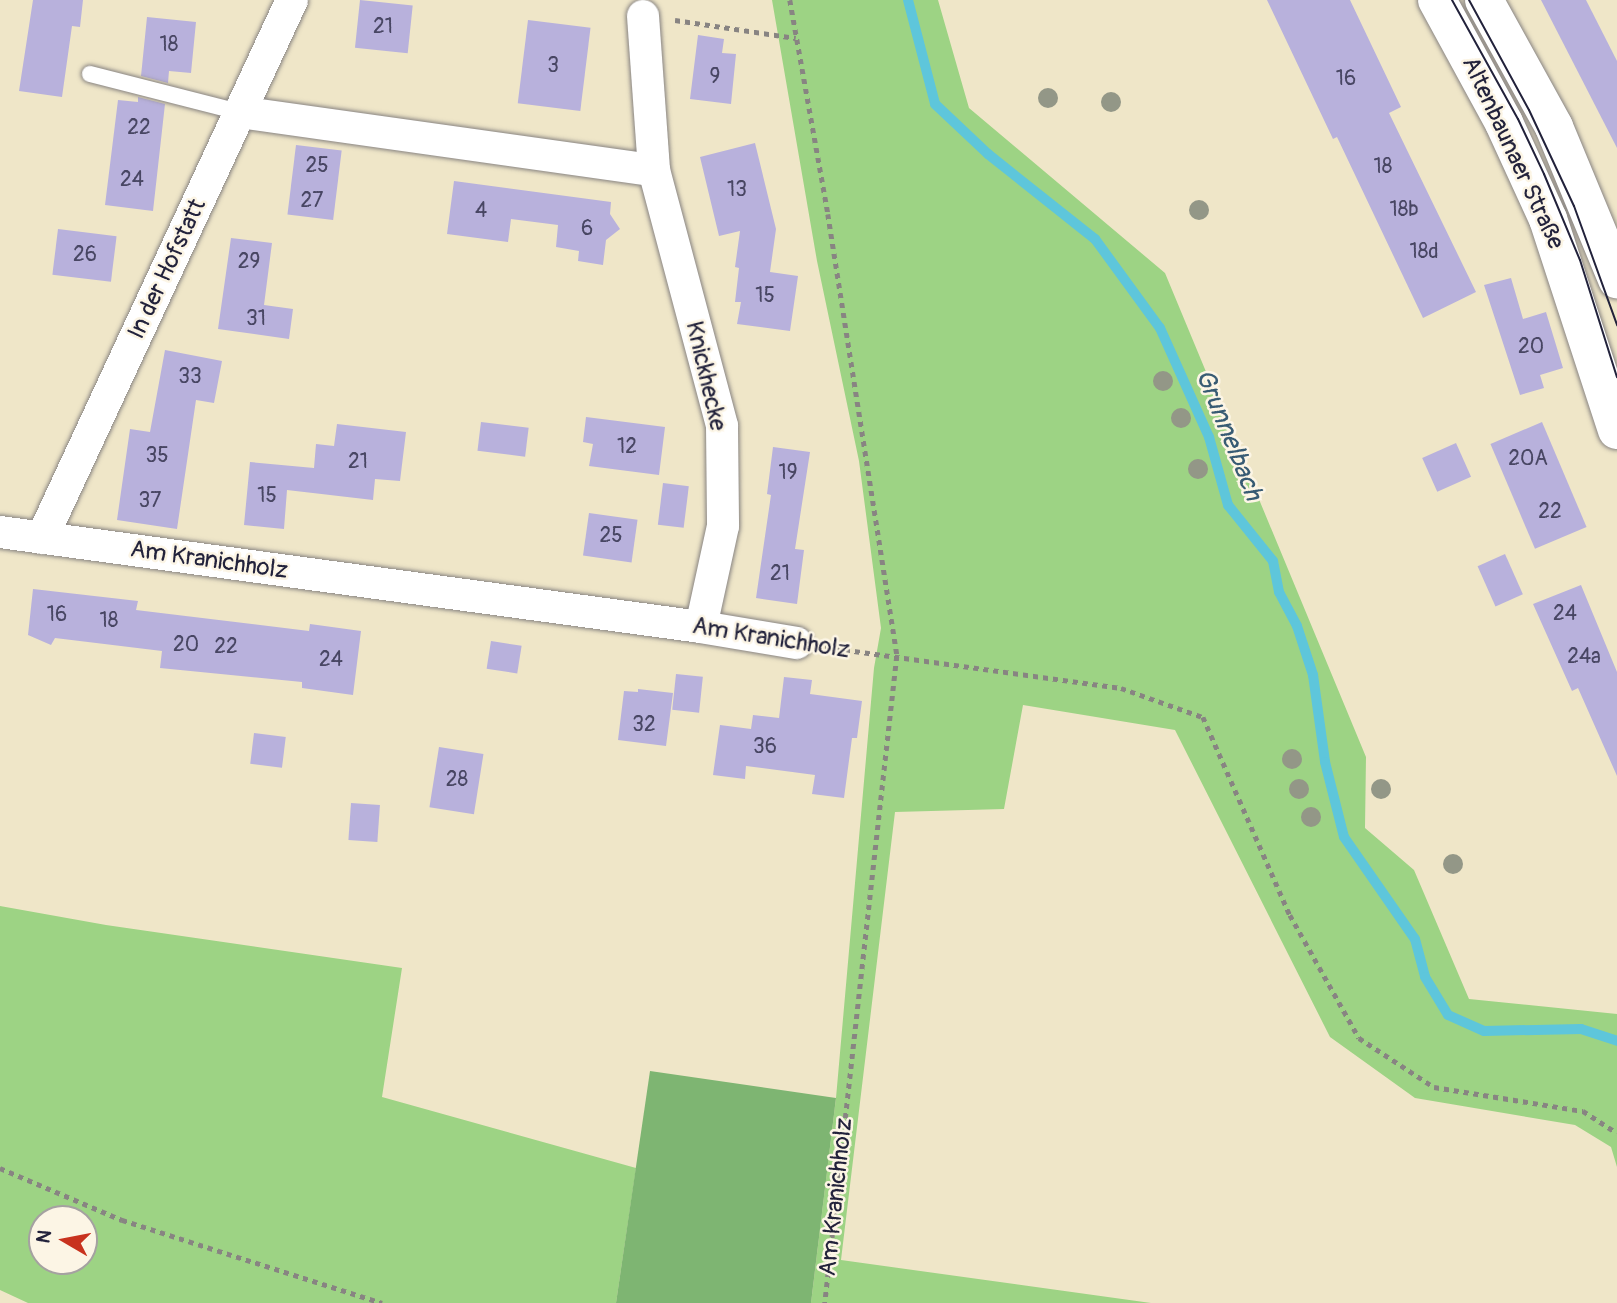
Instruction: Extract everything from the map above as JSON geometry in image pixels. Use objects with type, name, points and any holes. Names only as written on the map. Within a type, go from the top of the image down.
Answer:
[{"type":"main road","name":"Altenbaunaer Straße","points":[[1437,0],[1504,123],[1548,219],[1617,430]]},
{"type":"main road","name":"Altenbaunaer Straße","points":[[1484,0],[1553,127],[1617,279]]},
{"type":"street","name":"In der Hofstatt","points":[[42,538],[292,0]]},
{"type":"street","name":"Knickhecke","points":[[643,16],[654,170],[722,426],[723,526],[701,626]]},
{"type":"street","points":[[239,112],[654,170]]},
{"type":"street","name":"Am Kranichholz","points":[[0,532],[701,626],[797,643]]},
{"type":"lane","points":[[90,74],[239,112]]},
{"type":"path","points":[[790,0],[831,228],[897,656],[1121,688],[1203,717],[1290,915],[1359,1038],[1434,1087],[1583,1111],[1617,1133]]},
{"type":"path","points":[[643,16],[796,38]]},
{"type":"path","name":"Am Kranichholz","points":[[797,643],[897,656],[825,1303]]},
{"type":"path","points":[[0,1168],[122,1220],[382,1303]]},
{"type":"green space","points":[[772,0],[938,0],[969,108],[1165,273],[1366,757],[1365,828],[1414,870],[1469,999],[1617,1014],[1617,1167],[1611,1147],[1575,1125],[1415,1098],[1330,1037],[1175,730],[1023,705],[1004,809],[895,812],[841,1260],[1151,1303],[811,1303],[836,1098],[874,668],[881,628],[859,461],[817,261]]},
{"type":"green space","points":[[0,906],[106,925],[402,968],[382,1097],[636,1168],[616,1303],[28,1303],[0,1290]]},
{"type":"green space","points":[[650,1071],[836,1098],[811,1303],[616,1303]]},
{"type":"building","points":[[33,0],[83,0],[80,27],[72,26],[62,97],[19,91]]},
{"type":"building","points":[[360,0],[413,6],[408,53],[355,48]]},
{"type":"building","points":[[1267,0],[1350,0],[1401,107],[1389,113],[1476,292],[1423,318],[1337,137],[1333,139]]},
{"type":"building","points":[[1541,0],[1586,0],[1617,61],[1617,148]]},
{"type":"building","points":[[147,17],[196,22],[191,73],[169,71],[168,83],[141,76]]},
{"type":"building","points":[[528,20],[591,28],[580,111],[518,103]]},
{"type":"building","points":[[698,35],[724,39],[722,53],[736,54],[731,104],[690,99]]},
{"type":"building","points":[[138,97],[165,104],[153,211],[105,205],[118,100],[138,102]]},
{"type":"building","points":[[755,143],[776,229],[770,272],[798,276],[790,331],[737,324],[741,302],[735,302],[739,268],[735,267],[740,231],[719,236],[700,157]]},
{"type":"building","points":[[296,145],[342,151],[333,220],[287,214]]},
{"type":"building","points":[[454,181],[611,202],[610,214],[620,229],[606,240],[603,265],[578,261],[579,251],[556,247],[558,225],[511,219],[508,242],[447,234]]},
{"type":"building","points":[[58,229],[117,236],[111,282],[52,275]]},
{"type":"building","points":[[231,238],[272,243],[264,305],[293,309],[289,339],[218,329]]},
{"type":"building","points":[[1511,278],[1523,319],[1546,312],[1563,368],[1540,375],[1544,388],[1520,395],[1484,285]]},
{"type":"building","points":[[165,350],[222,361],[214,403],[196,400],[177,529],[117,520],[130,429],[150,432]]},
{"type":"building","points":[[586,417],[665,427],[659,475],[589,466],[593,444],[583,442]]},
{"type":"building","points":[[481,422],[529,428],[525,457],[477,451]]},
{"type":"building","points":[[1542,422],[1587,527],[1535,549],[1490,444]]},
{"type":"building","points":[[337,424],[406,432],[400,481],[375,479],[373,500],[287,490],[284,529],[244,525],[250,462],[314,468],[316,444],[334,446]]},
{"type":"building","points":[[1456,443],[1471,477],[1437,492],[1422,458]]},
{"type":"building","points":[[773,447],[810,452],[795,549],[804,550],[797,604],[756,598],[771,495],[767,494]]},
{"type":"building","points":[[663,483],[689,486],[684,528],[658,525]]},
{"type":"building","points":[[589,513],[638,520],[632,562],[583,556]]},
{"type":"building","points":[[1505,554],[1523,594],[1495,606],[1478,566]]},
{"type":"building","points":[[1581,585],[1617,672],[1617,776],[1578,688],[1572,691],[1533,604]]},
{"type":"building","points":[[33,589],[138,601],[136,610],[309,631],[310,624],[361,631],[353,695],[302,688],[302,682],[160,668],[162,651],[55,638],[51,645],[28,635]]},
{"type":"building","points":[[491,641],[522,646],[517,674],[487,669]]},
{"type":"building","points":[[676,674],[703,677],[699,713],[672,710]]},
{"type":"building","points":[[784,677],[812,680],[810,694],[862,701],[857,738],[852,738],[844,798],[812,794],[815,775],[746,766],[745,779],[713,775],[720,725],[751,729],[753,715],[779,718]]},
{"type":"building","points":[[638,689],[673,693],[666,746],[618,740],[624,691],[638,692]]},
{"type":"building","points":[[254,733],[286,737],[282,768],[250,764]]},
{"type":"building","points":[[439,747],[483,754],[474,814],[429,807]]},
{"type":"building","points":[[351,803],[380,805],[377,842],[348,840]]},
{"type":"waterway","name":"Grunnelbach","points":[[908,0],[935,104],[988,154],[1095,239],[1160,328],[1209,437],[1228,505],[1273,561],[1279,592],[1297,626],[1313,675],[1325,762],[1344,837],[1415,939],[1425,977],[1448,1015],[1484,1031],[1581,1029],[1617,1041]]},
{"type":"tram line","points":[[1452,0],[1518,119],[1544,174],[1580,260],[1617,377]]},
{"type":"tram line","points":[[1469,0],[1529,110],[1574,206],[1617,325]]}]
